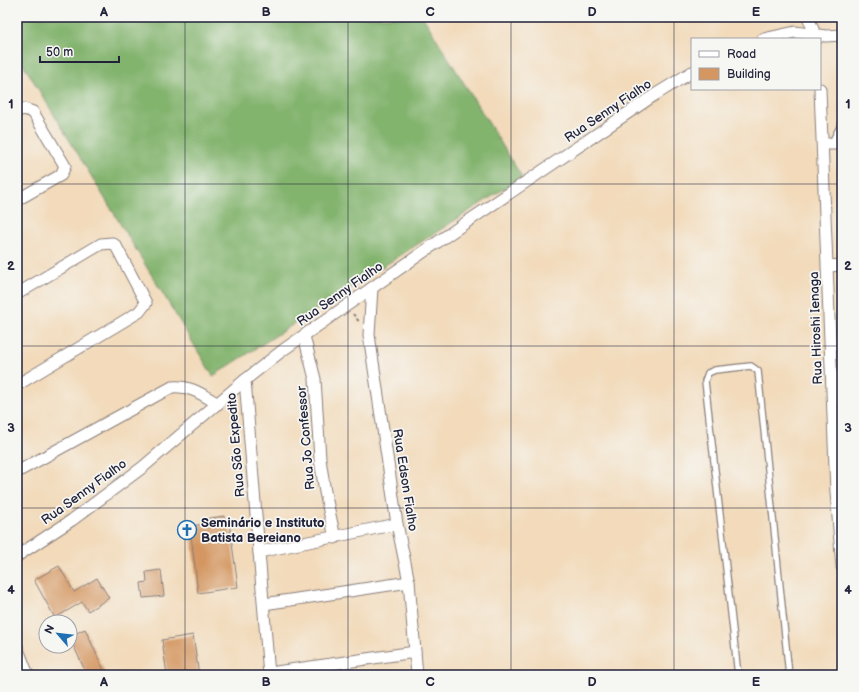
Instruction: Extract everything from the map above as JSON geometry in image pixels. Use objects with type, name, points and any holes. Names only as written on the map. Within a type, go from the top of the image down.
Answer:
[{"type":"street","points":[[808,17],[816,37]]},
{"type":"street","points":[[768,38],[795,32],[804,32],[816,37],[842,35]]},
{"type":"street","name":"Rua Senny Fialho","points":[[17,556],[72,520],[143,467],[245,380],[283,350],[653,96],[691,73]]},
{"type":"street","name":"Rua Hiroshi Ienaga","points":[[820,90],[832,144],[828,266],[837,378],[842,567]]},
{"type":"street","points":[[17,111],[24,109],[33,112],[65,166],[61,175],[17,200]]},
{"type":"street","points":[[17,294],[101,244],[112,243],[116,246],[146,299],[144,308],[139,312],[17,385]]},
{"type":"street","points":[[828,266],[842,265]]},
{"type":"street","name":"Rua Edson Fialho","points":[[372,288],[369,335],[397,524],[409,582],[417,675]]},
{"type":"street","name":"Rua Jo Confessor","points":[[304,336],[315,379],[320,459],[325,492],[335,538]]},
{"type":"street","name":"Rua São Expedito","points":[[245,380],[269,674]]},
{"type":"street","points":[[17,472],[172,387],[182,386],[191,389],[218,404]]},
{"type":"street","points":[[259,552],[335,538],[397,524]]},
{"type":"street","points":[[264,604],[409,582]]},
{"type":"street","points":[[17,647],[28,675]]},
{"type":"street","points":[[269,674],[414,652]]},
{"type":"lane","points":[[832,144],[842,123]]},
{"type":"lane","points":[[738,675],[705,376],[716,370],[751,366],[758,371],[789,675]]},
{"type":"path","points":[[347,306],[369,335]]},
{"type":"green space","points":[[17,17],[423,17],[522,177],[213,376],[17,54]]},
{"type":"building","points":[[224,516],[225,523],[229,522],[238,587],[198,593],[190,526],[205,524],[204,519]]},
{"type":"building","points":[[59,566],[74,592],[97,578],[109,598],[88,611],[82,602],[62,614],[53,614],[34,580]]},
{"type":"building","points":[[161,570],[164,596],[143,598],[141,583],[147,582],[146,572]]},
{"type":"building","points":[[85,629],[106,675],[87,675],[77,654],[78,632]]},
{"type":"building","points":[[193,635],[199,675],[167,675],[162,640]]},
{"type":"place","name":"Seminário e Instituto Batista Bereiano","points":[[187,530]]}]
